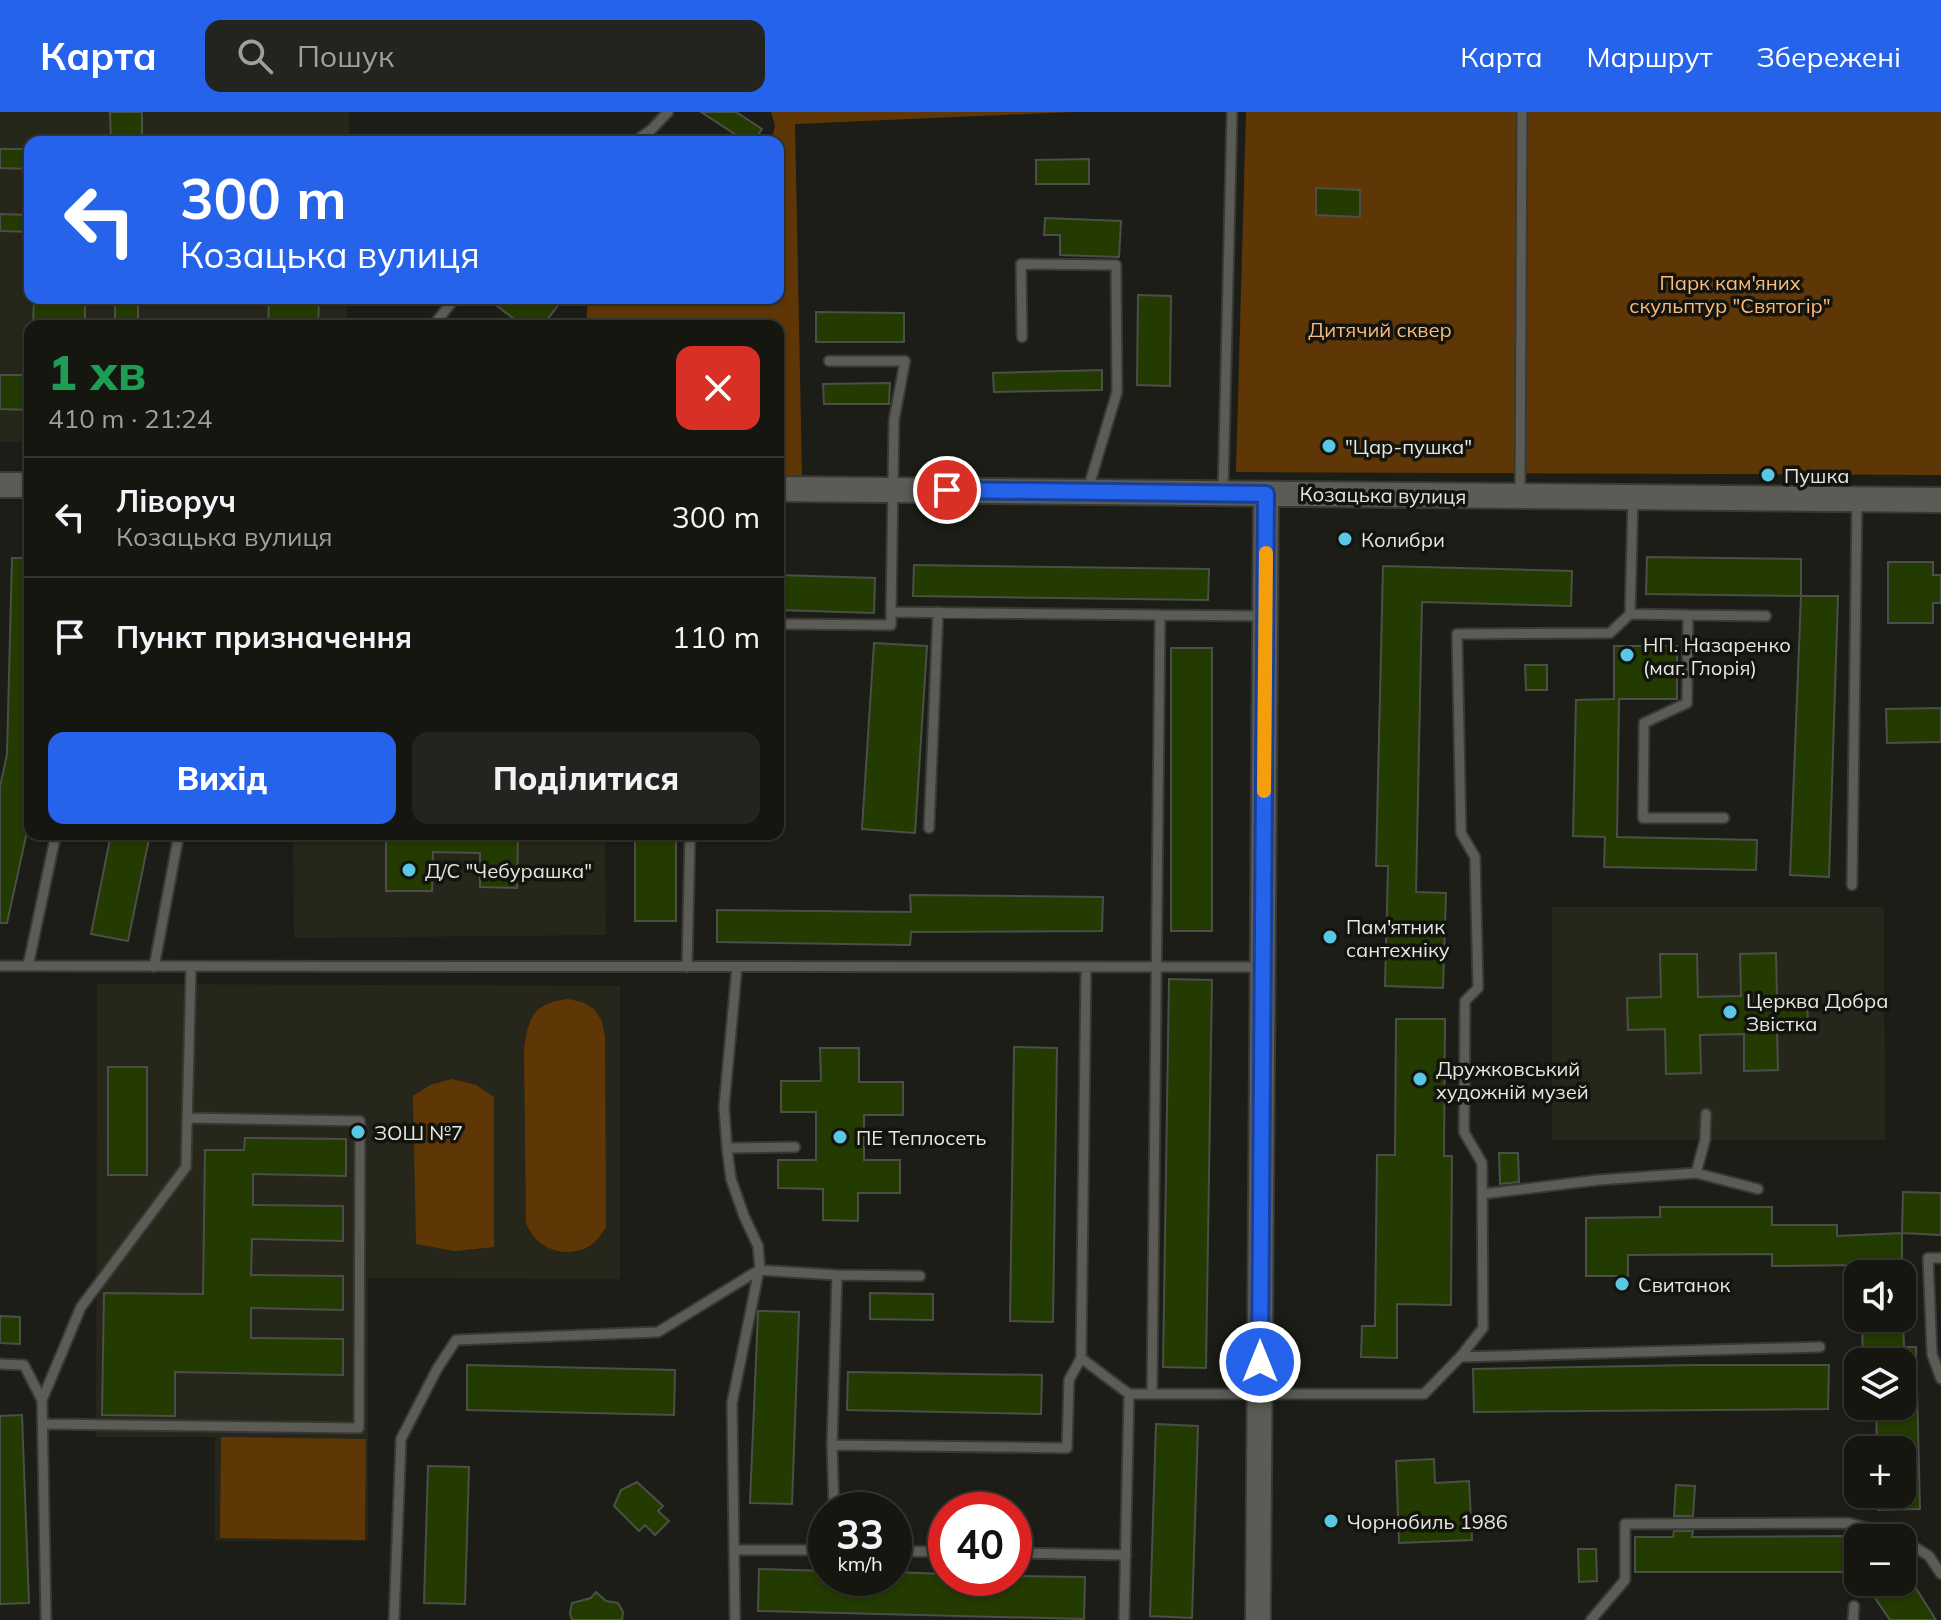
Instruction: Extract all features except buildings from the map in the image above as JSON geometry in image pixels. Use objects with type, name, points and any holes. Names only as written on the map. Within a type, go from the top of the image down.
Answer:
[{"type":"street","points":[[0,485],[24,485]]},
{"type":"street","name":"Козацька вулиця","points":[[784,489],[1941,500]]},
{"type":"street","points":[[1258,1620],[1266,494]]},
{"type":"lane","points":[[642,136],[668,112]]},
{"type":"lane","points":[[1223,494],[1232,112]]},
{"type":"lane","points":[[1520,497],[1522,112]]},
{"type":"lane","points":[[1022,337],[1021,264],[1116,265],[1117,392],[1087,492]]},
{"type":"lane","points":[[438,320],[450,304]]},
{"type":"lane","points":[[784,624],[891,625],[894,420],[905,361],[829,361]]},
{"type":"lane","points":[[1630,614],[1633,498]]},
{"type":"lane","points":[[1852,885],[1857,500]]},
{"type":"lane","points":[[891,612],[1265,616]]},
{"type":"lane","points":[[929,828],[938,612]]},
{"type":"lane","points":[[1081,1358],[1129,1394],[1424,1394],[1460,1357],[1483,1328],[1482,1163],[1464,1132],[1465,1001],[1478,988],[1478,974],[1475,857],[1461,833],[1457,634],[1610,633],[1630,614],[1766,616]]},
{"type":"lane","points":[[1152,1394],[1160,615]]},
{"type":"lane","points":[[1688,615],[1687,703],[1644,723],[1643,818],[1724,818]]},
{"type":"lane","points":[[28,966],[55,840]]},
{"type":"lane","points":[[154,967],[178,840]]},
{"type":"lane","points":[[687,967],[690,840]]},
{"type":"lane","points":[[0,966],[1263,967]]},
{"type":"lane","points":[[42,1400],[81,1307],[186,1167],[191,967]]},
{"type":"lane","points":[[735,1620],[732,1403],[760,1270],[758,1246],[731,1179],[727,1148],[725,1093],[737,967]]},
{"type":"lane","points":[[832,1445],[1067,1448],[1069,1380],[1081,1358],[1086,967]]},
{"type":"lane","points":[[1696,1173],[1705,1140],[1706,1114]]},
{"type":"lane","points":[[44,1424],[359,1428],[360,1121],[187,1118]]},
{"type":"lane","points":[[727,1148],[795,1147]]},
{"type":"lane","points":[[1482,1194],[1598,1180],[1696,1173],[1758,1189]]},
{"type":"lane","points":[[1941,1258],[1928,1258],[1932,1354],[1941,1379]]},
{"type":"lane","points":[[394,1620],[401,1439],[437,1369],[456,1340],[658,1332],[760,1270],[920,1276]]},
{"type":"lane","points":[[833,1492],[837,1275]]},
{"type":"lane","points":[[1460,1357],[1820,1347]]},
{"type":"lane","points":[[0,1364],[24,1365],[42,1400],[46,1620]]},
{"type":"lane","points":[[1124,1620],[1129,1394]]},
{"type":"lane","points":[[1591,1620],[1625,1580],[1625,1524],[1852,1524]]},
{"type":"lane","points":[[1916,1548],[1929,1556],[1941,1574]]},
{"type":"lane","points":[[734,1550],[808,1550]]},
{"type":"lane","points":[[1032,1553],[1126,1555]]},
{"type":"lane","points":[[1853,1620],[1854,1606]]},
{"type":"shaded area","points":[[0,112],[349,112],[349,136],[24,136],[24,304],[347,304],[347,320],[24,320],[24,442],[0,442]]},
{"type":"shaded area","points":[[293,840],[605,840],[606,935],[294,938]]},
{"type":"shaded area","points":[[1552,907],[1884,907],[1885,1140],[1552,1140]]},
{"type":"shaded area","name":"ЗОШ №7","points":[[97,984],[620,986],[620,1279],[368,1278],[368,1541],[215,1541],[215,1437],[96,1437]]},
{"type":"green space","points":[[771,112],[1073,112],[795,124],[802,476],[784,476],[784,320],[586,320],[588,304],[784,304],[784,136],[772,136],[775,126]]},
{"type":"green space","name":"Парк кам'яних скульптур \"Святогір\"","points":[[1246,112],[1941,112],[1941,475],[1236,472]]},
{"type":"green space","points":[[568,999],[594,1009],[602,1021],[605,1037],[606,1227],[590,1246],[565,1252],[542,1244],[526,1223],[524,1050],[534,1014],[547,1004]]},
{"type":"green space","points":[[452,1079],[476,1085],[494,1097],[494,1247],[455,1251],[416,1244],[413,1096],[430,1085]]},
{"type":"green space","points":[[221,1437],[366,1439],[365,1540],[220,1538]]},
{"type":"slow traffic","points":[[1264,791],[1266,553]]},
{"type":"place","name":"\"Цар-пушка\"","points":[[1329,446]]},
{"type":"place","name":"Пушка","points":[[1768,475]]},
{"type":"place","name":"Колибри","points":[[1345,539]]},
{"type":"place","name":"НП. Назаренко (маг. Глорія)","points":[[1627,655]]},
{"type":"place","name":"Д/С \"Чебурашка\"","points":[[409,870]]},
{"type":"place","name":"Пам'ятник сантехніку","points":[[1330,937]]},
{"type":"place","name":"Церква Добра Звістка","points":[[1730,1012]]},
{"type":"place","name":"Дружковський художній музей","points":[[1420,1079]]},
{"type":"place","name":"ЗОШ №7","points":[[358,1132]]},
{"type":"place","name":"ПЕ Теплосеть","points":[[840,1137]]},
{"type":"place","name":"Свитанок","points":[[1622,1284]]},
{"type":"place","name":"Чорнобиль 1986","points":[[1331,1521]]},
{"type":"route","points":[[947,490],[1266,494],[1260,1362]]},
{"type":"park label","name":"Дитячий сквер","points":[[1380,329]]}]
